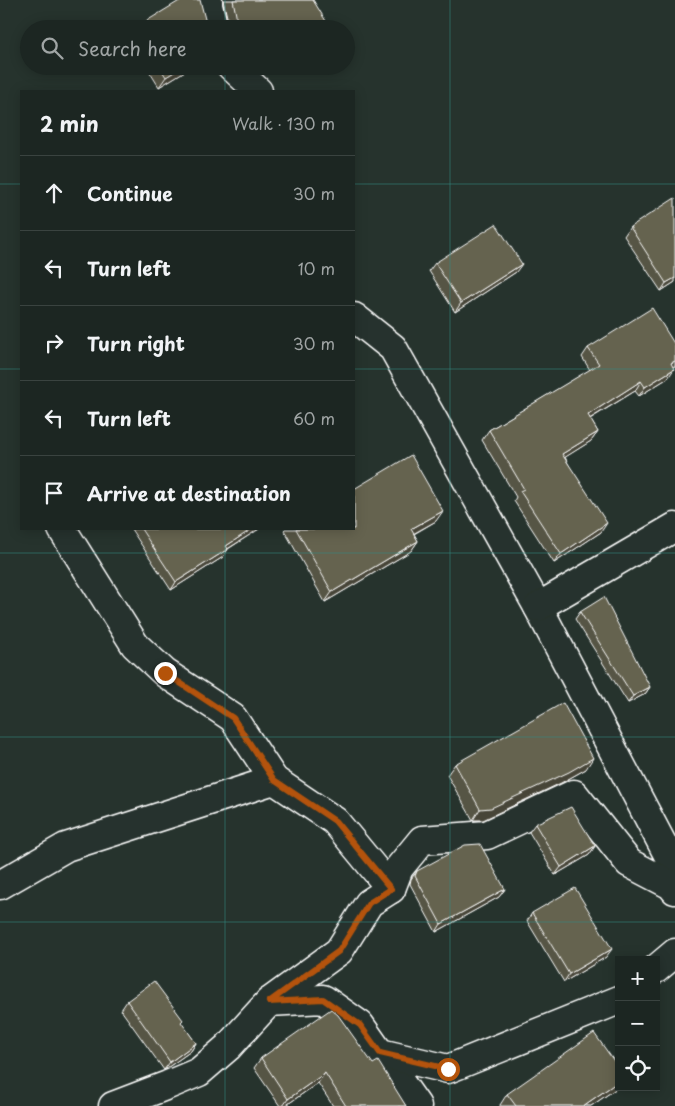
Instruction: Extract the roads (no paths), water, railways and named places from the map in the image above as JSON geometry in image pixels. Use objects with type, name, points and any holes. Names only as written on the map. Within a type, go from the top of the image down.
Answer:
[{"type":"street","points":[[208,0],[212,20]]},
{"type":"street","points":[[241,75],[257,90]]},
{"type":"street","points":[[355,318],[393,348],[538,607],[675,868]]},
{"type":"street","points":[[538,607],[675,527]]},
{"type":"street","points":[[63,530],[135,645],[165,673],[233,718],[274,780],[335,821],[391,889]]},
{"type":"street","points":[[0,885],[66,848],[274,780]]},
{"type":"street","points":[[113,1106],[199,1072],[228,1047],[269,1002],[339,951],[369,903],[391,889],[400,868],[422,840],[486,835],[574,794],[629,863],[675,890]]},
{"type":"street","points":[[660,966],[675,953]]},
{"type":"street","points":[[269,1002],[323,999],[360,1025],[417,1106]]},
{"type":"street","points":[[380,1053],[448,1069],[617,1001]]}]
